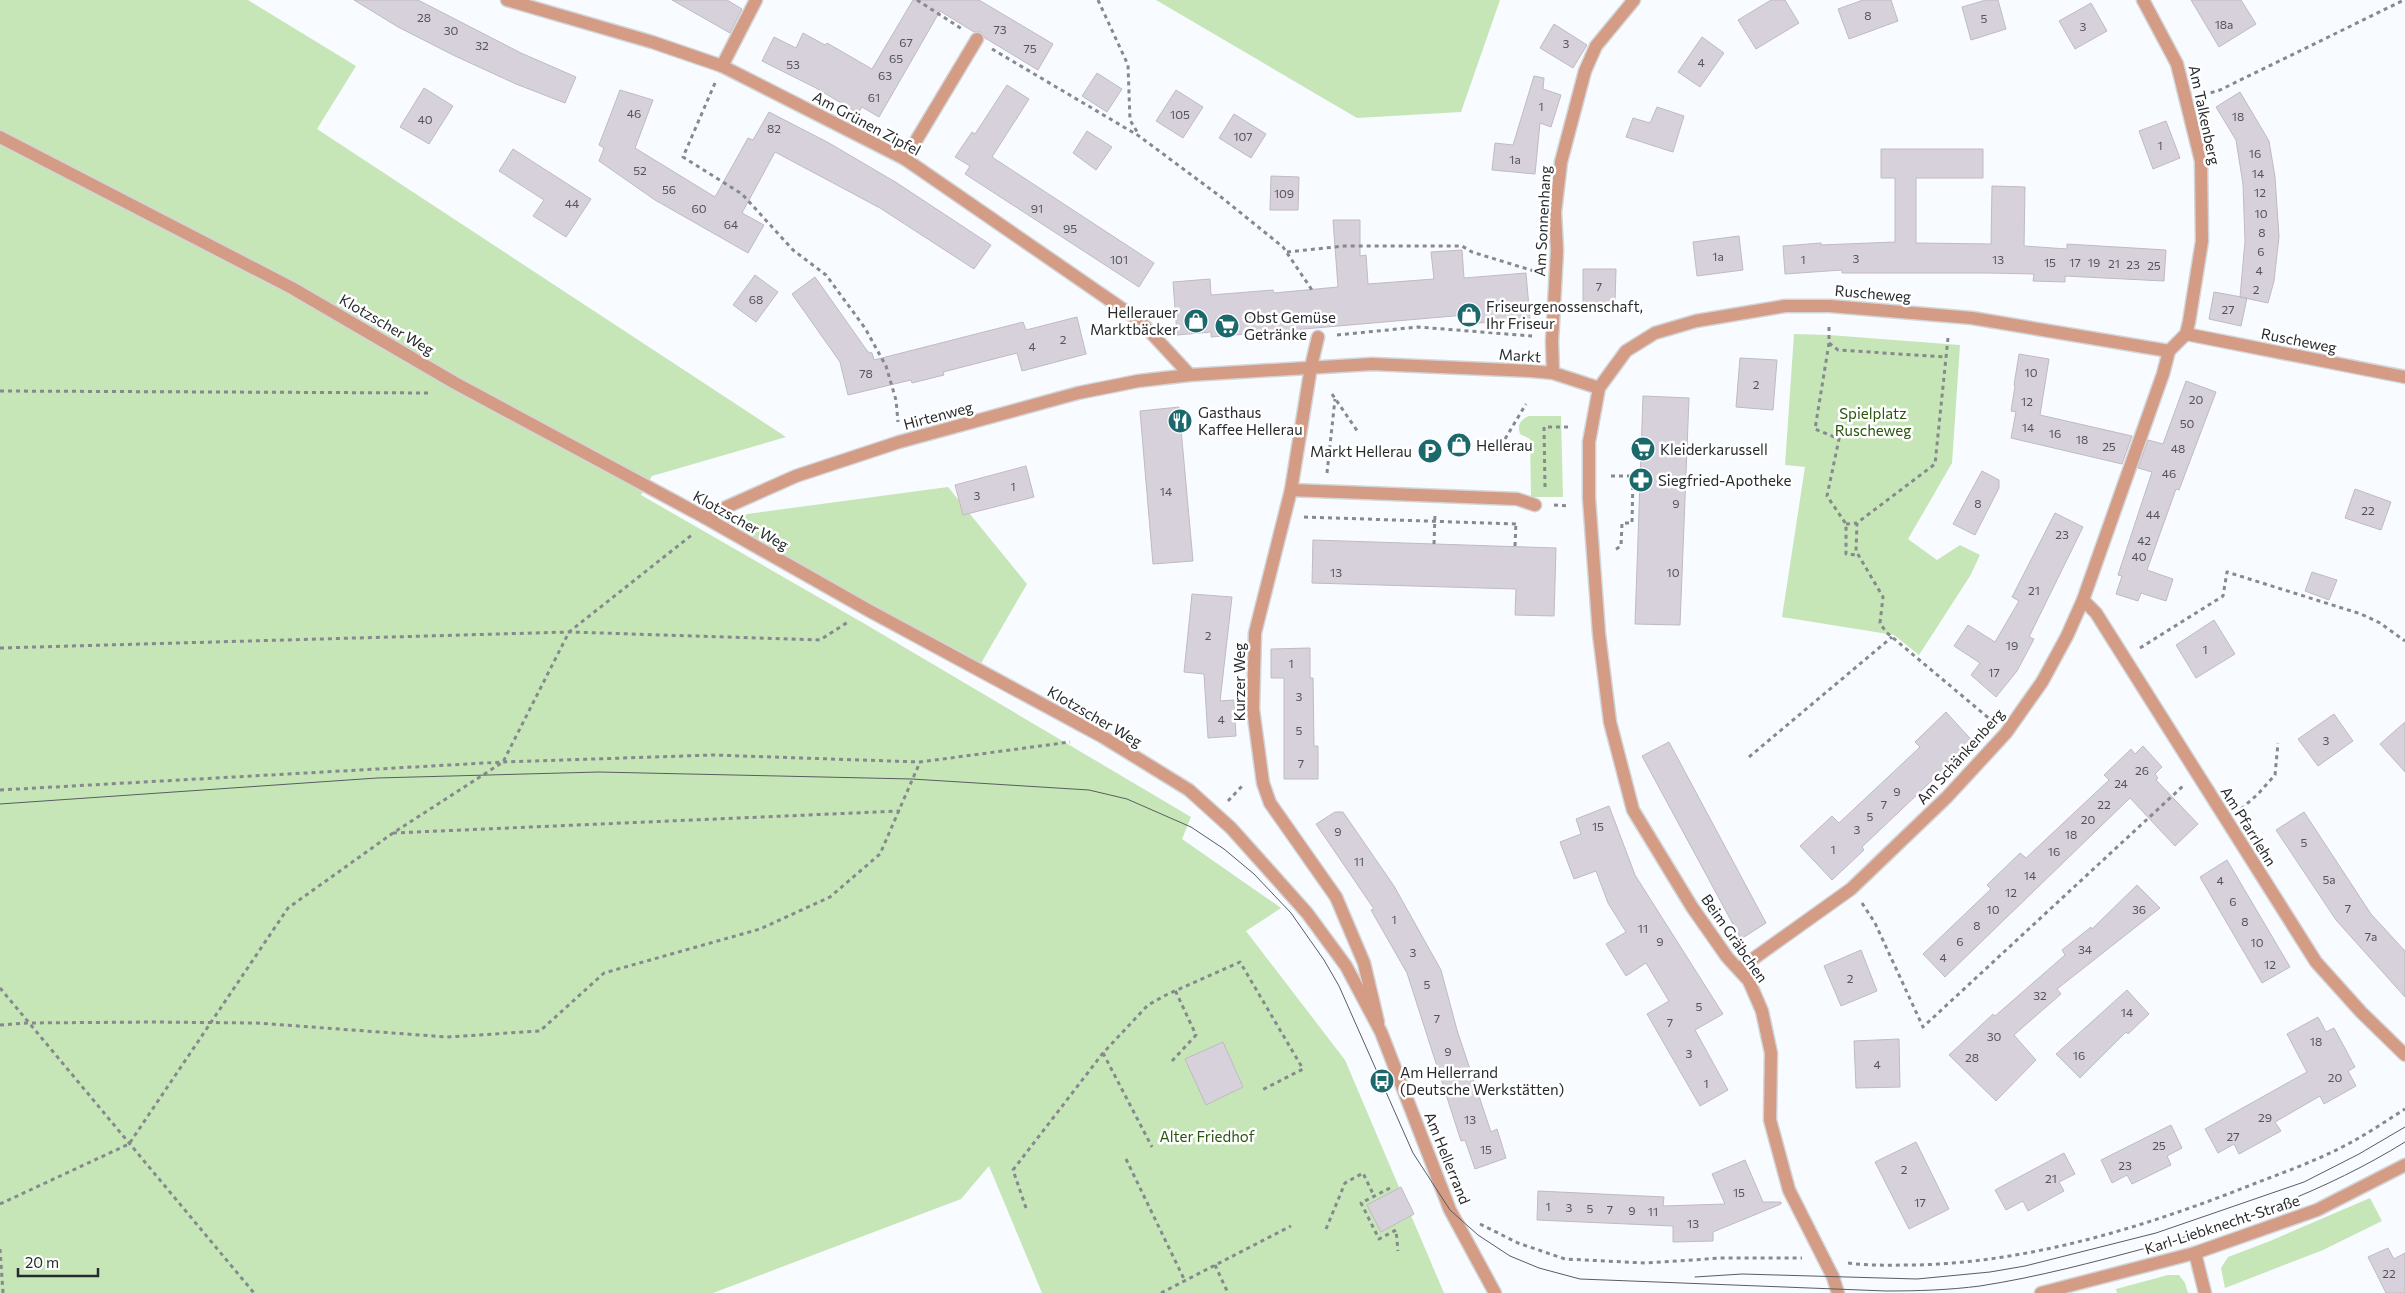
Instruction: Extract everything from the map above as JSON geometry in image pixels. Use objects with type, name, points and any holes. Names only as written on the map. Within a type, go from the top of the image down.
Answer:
[{"type":"street","name":"Am Grünen Zipfel","points":[[507,0],[652,42],[722,66],[905,159],[1140,321],[1190,375]]},
{"type":"street","points":[[722,66],[756,0]]},
{"type":"street","name":"Am Sonnenhang","points":[[1553,373],[1555,212],[1561,162],[1585,71],[1596,46],[1634,0]]},
{"type":"street","name":"Am Talkenberg","points":[[2142,0],[2177,64],[2201,161],[2202,241],[2186,334]]},
{"type":"street","points":[[905,159],[977,39]]},
{"type":"street","name":"Klotzscher Weg","points":[[0,137],[292,288],[455,383],[704,517],[868,610],[1103,737],[1189,790],[1215,814],[1307,913],[1346,966],[1381,1032]]},
{"type":"street","name":"Ruscheweg","points":[[1599,388],[1626,351],[1655,332],[1696,321],[1785,306],[1830,306],[1972,318],[2169,351]]},
{"type":"street","points":[[2169,351],[2186,334]]},
{"type":"street","name":"Ruscheweg","points":[[2186,334],[2405,378]]},
{"type":"street","name":"Kurzer Weg","points":[[1325,336],[1311,367],[1291,490],[1255,633],[1253,709],[1261,767],[1270,803],[1336,897],[1364,964],[1381,1032]]},
{"type":"street","name":"Am Schänkenberg","points":[[1739,968],[1851,889],[1947,797],[2006,733],[2042,682],[2067,636],[2083,600],[2163,374],[2169,351]]},
{"type":"street","name":"Markt","points":[[1190,375],[1372,364],[1553,373],[1599,388]]},
{"type":"street","name":"Hirtenweg","points":[[704,517],[796,476],[899,442],[1078,394],[1138,381],[1190,375]]},
{"type":"street","name":"Beim Gräbchen","points":[[1599,388],[1589,442],[1589,498],[1598,634],[1610,722],[1633,810],[1692,907],[1727,957],[1749,981],[1762,1010],[1771,1053],[1770,1120],[1789,1190],[1825,1261],[1838,1293]]},
{"type":"street","points":[[1291,490],[1517,499],[1540,505]]},
{"type":"street","name":"Am Pfarrlehn","points":[[2083,600],[2096,613],[2316,962],[2361,1012],[2405,1055]]},
{"type":"street","name":"Am Hellerrand","points":[[1381,1032],[1450,1210],[1493,1292]]},
{"type":"street","name":"Karl-Liebknecht-Straße","points":[[2041,1293],[2195,1253],[2317,1210],[2405,1165]]},
{"type":"street","points":[[2195,1253],[2205,1293]]},
{"type":"path","points":[[917,0],[977,39],[1139,136],[1221,196],[1269,234],[1287,252],[1312,290]]},
{"type":"path","points":[[1098,0],[1128,65],[1130,120],[1139,136]]},
{"type":"path","points":[[2220,90],[2404,0]]},
{"type":"path","points":[[722,66],[683,157],[742,194],[793,250],[826,275],[865,328],[886,366],[896,400],[899,442]]},
{"type":"path","points":[[1287,252],[1344,246],[1462,246],[1472,252],[1534,271],[1534,280]]},
{"type":"path","points":[[1325,336],[1418,327],[1537,336]]},
{"type":"path","points":[[1829,328],[1829,343],[1815,429],[1840,439],[1827,496],[1846,524],[1846,554],[1858,555]]},
{"type":"path","points":[[1846,524],[1857,523],[1936,464],[1948,338]]},
{"type":"path","points":[[1829,343],[1838,350],[1946,357]]},
{"type":"path","points":[[0,391],[450,393],[455,383]]},
{"type":"path","points":[[1332,394],[1358,432]]},
{"type":"path","points":[[1323,518],[1335,399]]},
{"type":"path","points":[[1505,439],[1526,404]]},
{"type":"path","points":[[1545,495],[1544,427],[1568,426]]},
{"type":"path","points":[[1610,552],[1621,546],[1622,523],[1632,523],[1633,476],[1611,476]]},
{"type":"path","points":[[1515,546],[1517,499]]},
{"type":"path","points":[[1540,505],[1571,506]]},
{"type":"path","points":[[0,1204],[129,1144],[288,908],[392,833],[504,762],[569,632],[697,530],[704,517]]},
{"type":"path","points":[[1284,517],[1516,524]]},
{"type":"path","points":[[1434,521],[1434,544]]},
{"type":"path","points":[[1857,523],[1856,551],[1883,597],[1880,623],[1892,637],[1997,725]]},
{"type":"path","points":[[2136,650],[2223,596],[2227,572],[2361,614],[2380,623],[2405,641]]},
{"type":"path","points":[[0,648],[569,632],[820,640],[868,610]]},
{"type":"path","points":[[1749,757],[1892,637]]},
{"type":"path","points":[[0,790],[504,762],[713,755],[920,762],[1103,737]]},
{"type":"path","points":[[2236,812],[2258,794],[2275,775],[2278,743]]},
{"type":"path","points":[[0,1026],[27,1023],[257,1023],[447,1038],[540,1031],[604,972],[760,929],[830,897],[880,854],[920,762]]},
{"type":"path","points":[[1215,814],[1261,767]]},
{"type":"path","points":[[1859,899],[1875,923],[1923,1027],[2175,793]]},
{"type":"path","points":[[392,833],[900,810]]},
{"type":"path","points":[[1026,1208],[1013,1170],[1103,1053],[1148,1005],[1175,990],[1240,962],[1303,1069],[1262,1090]]},
{"type":"path","points":[[0,988],[27,1023],[254,1293]]},
{"type":"path","points":[[1172,1061],[1196,1035],[1175,990]]},
{"type":"path","points":[[1103,1053],[1152,1147]]},
{"type":"path","points":[[1450,1210],[1518,1243],[1565,1259],[1645,1263],[1722,1258],[1811,1258],[1872,1266],[1942,1264],[2016,1255],[2095,1238],[2199,1206],[2296,1167],[2356,1140],[2405,1109]]},
{"type":"path","points":[[1126,1160],[1185,1280]]},
{"type":"path","points":[[1326,1229],[1345,1183],[1363,1173],[1374,1196]]},
{"type":"path","points":[[1390,1188],[1361,1203],[1379,1239],[1396,1230],[1398,1251]]},
{"type":"path","points":[[1162,1293],[1291,1226]]},
{"type":"path","points":[[0,1248],[4,1293]]},
{"type":"path","points":[[1215,1265],[1228,1293]]},
{"type":"path","points":[[1171,1288],[1174,1293]]},
{"type":"green space","name":"Alter Friedhof","points":[[0,0],[248,0],[356,66],[317,129],[786,437],[652,476],[641,495],[865,624],[1191,817],[1182,839],[1281,908],[1246,931],[1345,1060],[1444,1293],[1042,1293],[989,1166],[961,1199],[713,1293],[0,1293]]},
{"type":"green space","points":[[1156,0],[1500,0],[1461,112],[1357,118]]},
{"type":"green space","name":"Spielplatz Ruscheweg","points":[[1794,334],[1960,345],[1952,463],[1908,539],[1937,560],[1960,545],[1980,555],[1970,576],[1919,655],[1894,635],[1782,617],[1805,467],[1785,465]]},
{"type":"green space","points":[[1529,416],[1561,416],[1563,497],[1531,497],[1530,439],[1520,434],[1519,428],[1521,421]]},
{"type":"green space","points":[[948,487],[1027,584],[980,665],[717,518]]},
{"type":"green space","points":[[2370,1198],[2382,1221],[2323,1250],[2225,1288],[2221,1268],[2228,1257]]},
{"type":"green space","points":[[2168,1275],[2179,1275],[2185,1283],[2188,1293],[2117,1293],[2116,1289]]},
{"type":"building","points":[[354,0],[418,0],[521,53],[576,77],[565,103],[516,84],[455,56],[398,27]]},
{"type":"building","points":[[672,0],[727,0],[742,9],[730,33]]},
{"type":"building","points":[[913,0],[979,0],[1053,44],[1038,70],[985,38],[981,32],[974,32],[940,11],[879,117],[862,107],[858,113],[816,88],[762,61],[774,37],[796,48],[803,33],[825,45],[827,43],[872,69]]},
{"type":"building","points":[[1771,0],[1785,0],[1799,23],[1756,49],[1738,20]]},
{"type":"building","points":[[1863,0],[1891,0],[1898,21],[1849,39],[1838,9]]},
{"type":"building","points":[[1986,0],[1998,0],[2006,29],[1971,40],[1962,7]]},
{"type":"building","points":[[2191,0],[2241,0],[2256,24],[2219,47]]},
{"type":"building","points":[[2091,3],[2107,31],[2075,49],[2059,21]]},
{"type":"building","points":[[1554,24],[1587,45],[1573,68],[1540,48]]},
{"type":"building","points":[[1702,37],[1724,53],[1700,87],[1678,72]]},
{"type":"building","points":[[1097,73],[1122,89],[1107,112],[1082,96]]},
{"type":"building","points":[[1534,76],[1544,78],[1543,89],[1561,95],[1551,127],[1540,123],[1535,174],[1492,170],[1495,143],[1513,145]]},
{"type":"building","points":[[1007,85],[1029,99],[992,157],[1154,263],[1139,287],[965,174],[970,166],[955,157],[972,132],[975,134]]},
{"type":"building","points":[[424,88],[453,106],[429,144],[400,127]]},
{"type":"building","points":[[620,90],[653,100],[635,148],[715,197],[748,138],[753,140],[769,112],[829,143],[897,183],[991,245],[974,269],[880,208],[775,152],[742,213],[764,225],[748,253],[655,200],[599,161],[604,148],[599,145]]},
{"type":"building","points":[[1176,90],[1203,107],[1183,138],[1156,121]]},
{"type":"building","points":[[2240,92],[2269,141],[2275,177],[2279,237],[2274,281],[2268,303],[2240,297],[2245,241],[2243,184],[2236,140],[2216,107]]},
{"type":"building","points":[[1657,107],[1684,116],[1673,152],[1626,137],[1633,118],[1650,123]]},
{"type":"building","points":[[1234,114],[1266,134],[1251,158],[1219,138]]},
{"type":"building","points":[[2166,121],[2180,158],[2153,169],[2139,131]]},
{"type":"building","points":[[1087,131],[1112,147],[1096,170],[1073,153]]},
{"type":"building","points":[[513,149],[591,199],[566,237],[533,216],[544,200],[499,171]]},
{"type":"building","points":[[1881,149],[1983,149],[1983,178],[1916,178],[1916,243],[1991,244],[1992,186],[2025,187],[2024,246],[2067,249],[2067,244],[2166,250],[2164,281],[2065,276],[2065,282],[2033,281],[2034,274],[1842,273],[1842,270],[1785,274],[1783,246],[1821,243],[1821,245],[1895,242],[1895,178],[1881,178]]},
{"type":"building","points":[[1271,176],[1299,177],[1298,210],[1270,210]]},
{"type":"building","points":[[1333,220],[1360,220],[1360,256],[1366,255],[1368,284],[1434,279],[1431,252],[1462,250],[1464,278],[1526,273],[1530,319],[1479,323],[1477,314],[1211,337],[1211,332],[1177,335],[1173,282],[1210,279],[1211,295],[1273,290],[1274,293],[1338,287]]},
{"type":"building","points":[[1739,236],[1743,270],[1697,276],[1693,242]]},
{"type":"building","points":[[1583,269],[1616,269],[1615,303],[1583,303]]},
{"type":"building","points":[[755,275],[778,292],[756,322],[733,305]]},
{"type":"building","points":[[815,277],[868,352],[872,353],[874,360],[1023,322],[1026,330],[1077,317],[1086,354],[1022,371],[1017,353],[943,372],[944,375],[912,383],[911,380],[848,395],[840,362],[792,294]]},
{"type":"building","points":[[2214,292],[2247,298],[2241,326],[2209,319]]},
{"type":"building","points":[[2019,354],[2049,359],[2040,415],[2132,436],[2122,464],[2011,438],[2016,412],[2011,411]]},
{"type":"building","points":[[1740,358],[1777,360],[1773,410],[1736,407]]},
{"type":"building","points":[[2186,381],[2216,392],[2179,490],[2176,489],[2147,570],[2173,579],[2166,601],[2141,593],[2138,601],[2116,594],[2122,576],[2118,575],[2152,472],[2138,468],[2148,440],[2163,444]]},
{"type":"building","points":[[1643,396],[1689,398],[1680,625],[1635,624]]},
{"type":"building","points":[[1179,407],[1193,561],[1153,564],[1140,411]]},
{"type":"building","points":[[1026,466],[1034,497],[963,515],[955,485]]},
{"type":"building","points":[[1982,471],[1999,480],[1999,488],[1975,535],[1953,524]]},
{"type":"building","points":[[2355,489],[2391,502],[2381,530],[2345,518]]},
{"type":"building","points":[[2055,513],[2083,527],[2029,637],[2034,639],[2017,671],[1996,697],[1971,675],[1980,663],[1954,646],[1968,625],[1995,642],[2019,601],[2012,597]]},
{"type":"building","points":[[1313,540],[1556,548],[1554,616],[1515,615],[1516,589],[1312,583]]},
{"type":"building","points":[[2312,572],[2337,580],[2329,600],[2305,591]]},
{"type":"building","points":[[1192,594],[1232,597],[1220,701],[1234,700],[1236,736],[1208,738],[1204,674],[1184,672]]},
{"type":"building","points":[[2214,620],[2235,654],[2196,678],[2176,645]]},
{"type":"building","points":[[1310,648],[1310,678],[1313,678],[1314,746],[1318,746],[1318,779],[1284,779],[1284,678],[1271,678],[1271,649]]},
{"type":"building","points":[[1946,712],[1976,745],[1945,774],[1942,771],[1862,847],[1864,850],[1832,880],[1800,846],[1832,816],[1839,823],[1920,747],[1915,742]]},
{"type":"building","points":[[2334,714],[2353,741],[2318,766],[2298,739]]},
{"type":"building","points":[[2405,722],[2405,772],[2380,744]]},
{"type":"building","points":[[1669,742],[1766,923],[1741,939],[1642,756]]},
{"type":"building","points":[[2143,746],[2162,767],[2155,774],[2158,778],[2156,780],[2198,824],[2175,846],[2130,798],[1945,977],[1923,954],[1991,889],[1987,885],[2020,853],[2026,858],[2109,780],[2104,775],[2131,749],[2135,754]]},
{"type":"building","points":[[1609,806],[1635,875],[1723,1014],[1695,1030],[1728,1090],[1700,1106],[1647,1014],[1669,1001],[1646,963],[1626,976],[1606,944],[1626,932],[1608,903],[1596,871],[1574,879],[1560,842],[1581,834],[1576,819]]},
{"type":"building","points":[[1335,812],[1343,812],[1394,886],[1441,970],[1457,1030],[1491,1132],[1497,1129],[1506,1158],[1475,1169],[1465,1140],[1461,1141],[1407,973],[1371,910],[1374,909],[1316,824]]},
{"type":"building","points":[[2304,812],[2371,914],[2405,951],[2405,997],[2336,920],[2276,830]]},
{"type":"building","points":[[2227,860],[2290,967],[2262,983],[2200,877]]},
{"type":"building","points":[[2137,885],[2160,908],[2057,989],[2061,994],[2014,1035],[2036,1060],[1996,1101],[1949,1055],[1993,1014],[1995,1016],[2065,955],[2062,950],[2091,927],[2092,929]]},
{"type":"building","points":[[1861,950],[1877,991],[1841,1006],[1824,966]]},
{"type":"building","points":[[2127,990],[2149,1014],[2128,1034],[2126,1032],[2080,1078],[2056,1054]]},
{"type":"building","points":[[2318,1017],[2326,1032],[2334,1028],[2355,1067],[2348,1071],[2356,1086],[2324,1104],[2320,1096],[2275,1122],[2281,1131],[2239,1154],[2234,1144],[2218,1153],[2205,1129],[2307,1072],[2287,1034]]},
{"type":"building","points":[[1899,1039],[1900,1087],[1856,1088],[1854,1041]]},
{"type":"building","points":[[1223,1042],[1243,1087],[1206,1105],[1185,1059]]},
{"type":"building","points":[[2171,1125],[2182,1148],[2167,1156],[2171,1165],[2132,1184],[2127,1175],[2112,1183],[2101,1160]]},
{"type":"building","points":[[1916,1142],[1949,1209],[1909,1229],[1875,1162]]},
{"type":"building","points":[[2064,1153],[2075,1174],[2059,1182],[2064,1191],[2028,1211],[2023,1201],[2006,1210],[1995,1190]]},
{"type":"building","points":[[1745,1160],[1763,1202],[1781,1202],[1781,1204],[1713,1232],[1713,1241],[1673,1242],[1673,1226],[1537,1220],[1538,1191],[1664,1197],[1663,1206],[1725,1204],[1712,1174]]},
{"type":"building","points":[[1401,1187],[1414,1214],[1381,1232],[1367,1205]]},
{"type":"building","points":[[2388,1248],[2394,1259],[2405,1253],[2405,1293],[2386,1293],[2368,1257]]},
{"type":"tram line","points":[[0,804],[377,778],[599,772],[912,779],[1089,790],[1127,799],[1191,827],[1224,849],[1254,874],[1291,913],[1324,960],[1339,986],[1413,1153],[1450,1210],[1478,1235],[1510,1256],[1539,1268],[1580,1279],[1886,1291],[1980,1286],[2087,1264],[2150,1247],[2249,1216],[2344,1176],[2405,1142]]},
{"type":"tram line","points":[[1695,1277],[1742,1274],[1917,1279],[1990,1272],[2025,1266],[2156,1233],[2304,1182],[2359,1154],[2405,1127]]},
{"type":"place","name":"Friseurgenossenschaft, Ihr Friseur","points":[[1469,315]]},
{"type":"place","name":"Hellerauer Marktbäcker","points":[[1196,321]]},
{"type":"place","name":"Obst Gemüse Getränke","points":[[1227,326]]},
{"type":"place","name":"Gasthaus Kaffee Hellerau","points":[[1180,421]]},
{"type":"place","name":"Hellerau","points":[[1459,445]]},
{"type":"place","name":"Kleiderkarussell","points":[[1643,449]]},
{"type":"place","name":"Markt Hellerau","points":[[1430,451]]},
{"type":"place","name":"Siegfried-Apotheke","points":[[1641,480]]},
{"type":"place","name":"Am Hellerrand (Deutsche Werkstätten)","points":[[1382,1081]]}]
